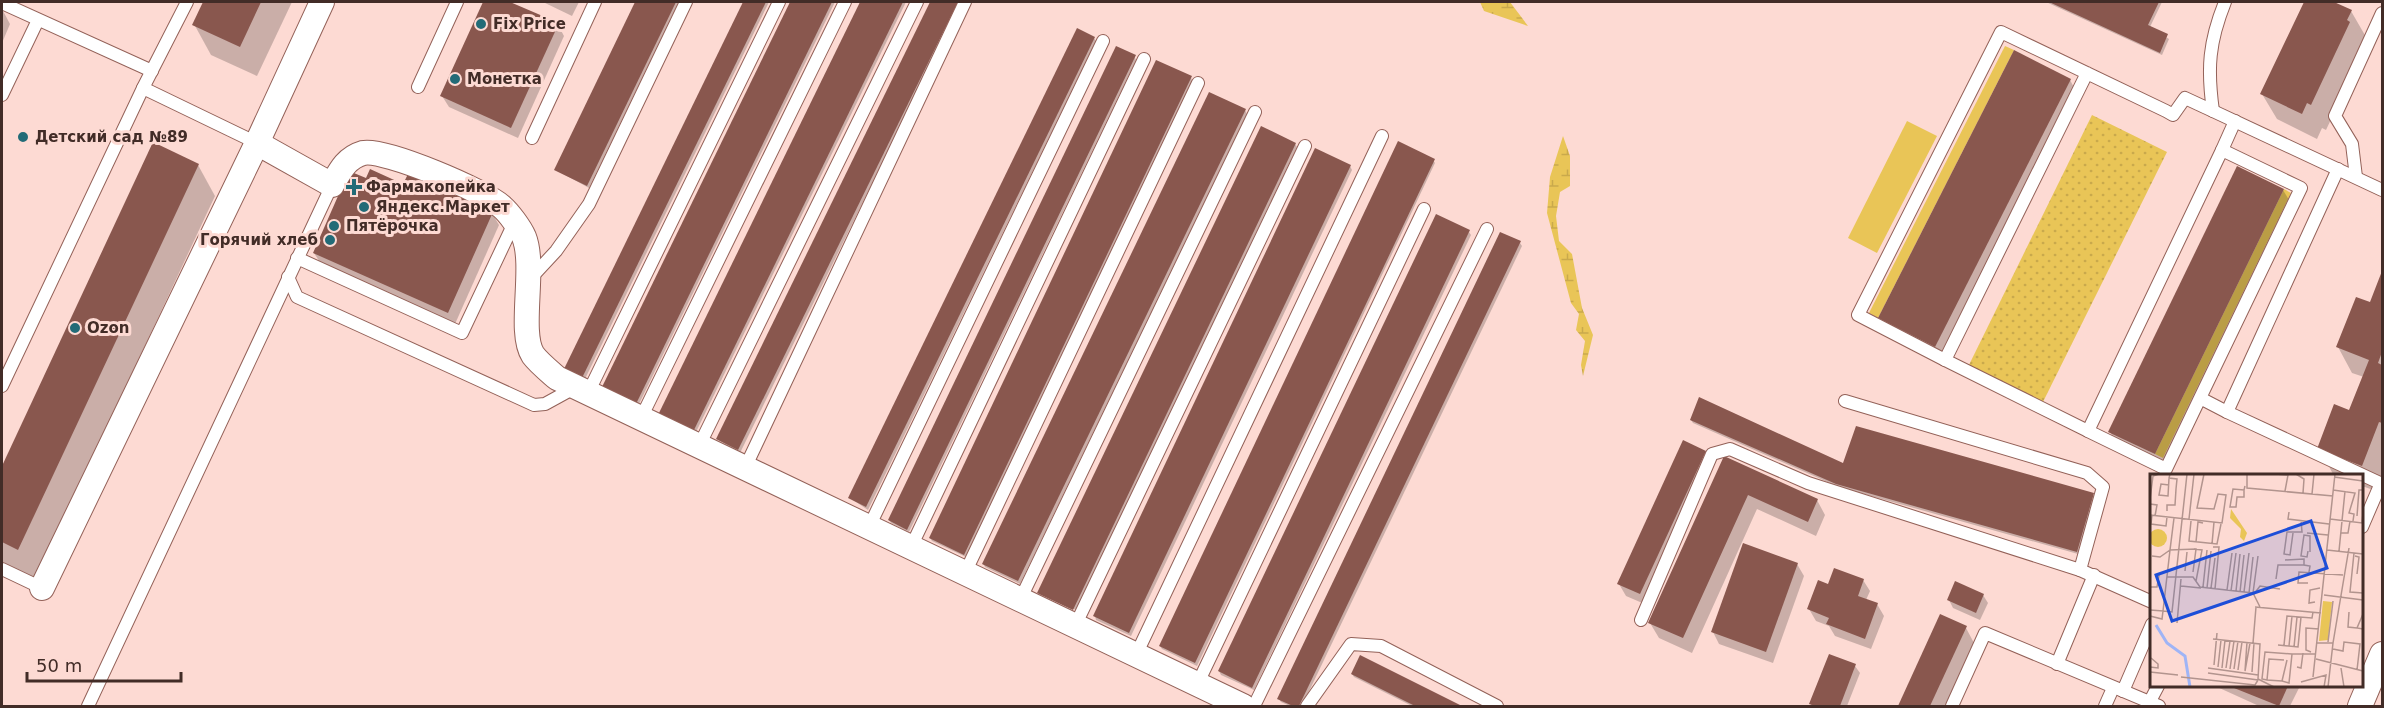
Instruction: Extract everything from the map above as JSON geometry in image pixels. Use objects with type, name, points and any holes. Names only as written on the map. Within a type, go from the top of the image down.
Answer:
[{"type":"street","points":[[42,588],[257,143],[322,2]]},
{"type":"street","points":[[257,143],[332,185],[346,161],[364,153],[386,154],[415,163],[502,206],[524,237],[529,280],[527,321],[532,354],[556,378],[1243,706]]},
{"type":"street","points":[[2360,706],[2382,654]]},
{"type":"lane","points":[[2,387],[143,88],[187,2]]},
{"type":"lane","points":[[418,87],[457,2]]},
{"type":"lane","points":[[532,138],[595,2]]},
{"type":"lane","points":[[529,280],[556,251],[589,204],[686,2]]},
{"type":"lane","points":[[288,277],[297,297],[534,405],[545,404],[582,390],[779,2]]},
{"type":"lane","points":[[641,418],[845,2]]},
{"type":"lane","points":[[699,446],[917,2]]},
{"type":"lane","points":[[745,468],[965,2]]},
{"type":"lane","points":[[2213,111],[2208,80],[2210,50],[2225,2]]},
{"type":"lane","points":[[2,3],[152,71]]},
{"type":"lane","points":[[2356,177],[2352,144],[2335,116],[2382,13]]},
{"type":"lane","points":[[2,95],[38,20]]},
{"type":"lane","points":[[2222,150],[2301,188],[2166,469],[1858,315],[2001,32],[2173,115],[2185,98],[2382,190]]},
{"type":"lane","points":[[869,528],[1103,41]]},
{"type":"lane","points":[[910,548],[1144,60]]},
{"type":"lane","points":[[1945,360],[2087,74]]},
{"type":"lane","points":[[965,573],[1198,83]]},
{"type":"lane","points":[[143,88],[257,143]]},
{"type":"lane","points":[[1020,600],[1255,112]]},
{"type":"lane","points":[[2088,431],[2235,121]]},
{"type":"lane","points":[[1136,655],[1382,136]]},
{"type":"lane","points":[[1075,626],[1305,146]]},
{"type":"lane","points":[[2228,412],[2338,169]]},
{"type":"lane","points":[[88,706],[332,185]]},
{"type":"lane","points":[[1197,685],[1424,209]]},
{"type":"lane","points":[[297,258],[462,333],[514,223]]},
{"type":"lane","points":[[1254,706],[1487,229]]},
{"type":"lane","points":[[2200,399],[2361,474]]},
{"type":"lane","points":[[1845,401],[2087,473],[2103,487],[2080,570]]},
{"type":"lane","points":[[1641,620],[1712,454],[1730,449],[1808,483],[2094,575],[2150,602]]},
{"type":"lane","points":[[2363,475],[2382,484],[2363,523]]},
{"type":"lane","points":[[2,569],[42,588]]},
{"type":"lane","points":[[2058,664],[2094,575]]},
{"type":"lane","points":[[2105,706],[2118,690],[2150,626]]},
{"type":"lane","points":[[1952,706],[1985,633],[2154,705],[2158,687]]},
{"type":"lane","points":[[1307,706],[1351,644],[1381,646],[1497,706]]},
{"type":"green space","points":[[1480,2],[1510,2],[1528,26],[1484,11]]},
{"type":"green space","points":[[2005,46],[2014,50],[1878,318],[1869,313]]},
{"type":"green space","points":[[2092,115],[2167,152],[2040,408],[1966,371]]},
{"type":"green space","points":[[1907,121],[1937,136],[1877,253],[1848,238]]},
{"type":"green space","points":[[1563,136],[1570,156],[1570,186],[1560,192],[1556,216],[1559,241],[1572,254],[1582,308],[1593,335],[1583,376],[1581,365],[1585,341],[1576,330],[1579,314],[1571,303],[1547,213],[1550,177]]},
{"type":"green space","points":[[2284,189],[2291,193],[2163,458],[2155,454]]},
{"type":"building","points":[[203,2],[261,2],[240,47],[192,25]]},
{"type":"building","points":[[483,2],[510,2],[559,23],[511,128],[440,96]]},
{"type":"building","points":[[635,2],[676,2],[587,186],[554,170]]},
{"type":"building","points":[[743,2],[766,2],[582,378],[564,369]]},
{"type":"building","points":[[790,2],[832,2],[636,404],[602,387]]},
{"type":"building","points":[[860,2],[903,2],[693,432],[658,415]]},
{"type":"building","points":[[930,2],[958,2],[738,450],[716,439]]},
{"type":"building","points":[[2049,2],[2159,2],[2148,25],[2168,34],[2160,53]]},
{"type":"building","points":[[2304,2],[2334,2],[2352,10],[2347,20],[2350,22],[2311,105],[2307,103],[2302,114],[2260,94]]},
{"type":"building","points":[[1077,28],[1095,37],[866,507],[848,498]]},
{"type":"building","points":[[1116,46],[1136,55],[907,530],[888,520]]},
{"type":"building","points":[[2014,50],[2071,79],[1935,347],[1878,318]]},
{"type":"building","points":[[1156,60],[1192,76],[964,555],[929,538]]},
{"type":"building","points":[[1209,92],[1246,109],[1018,581],[982,564]]},
{"type":"building","points":[[1261,126],[1296,143],[1073,610],[1037,593]]},
{"type":"building","points":[[1398,141],[1435,159],[1195,663],[1159,646]]},
{"type":"building","points":[[153,142],[199,164],[18,550],[2,542],[2,466]]},
{"type":"building","points":[[1315,148],[1351,165],[1129,633],[1093,616]]},
{"type":"building","points":[[2237,166],[2284,189],[2155,454],[2108,432]]},
{"type":"building","points":[[370,169],[403,184],[408,174],[493,212],[448,313],[313,253],[349,171],[366,178]]},
{"type":"building","points":[[1436,214],[1470,230],[1252,688],[1218,671]]},
{"type":"building","points":[[1500,232],[1521,241],[1299,706],[1293,706],[1277,699]]},
{"type":"building","points":[[2382,271],[2382,352],[2378,363],[2382,365],[2382,423],[2379,422],[2362,466],[2317,449],[2334,404],[2349,410],[2369,360],[2336,347],[2356,297],[2370,302]]},
{"type":"building","points":[[1699,397],[1843,463],[1856,426],[2094,493],[2077,552],[1836,484],[1690,420]]},
{"type":"building","points":[[1683,440],[1706,451],[1640,594],[1617,584]]},
{"type":"building","points":[[1724,456],[1818,499],[1808,522],[1748,495],[1683,638],[1648,623]]},
{"type":"building","points":[[1743,543],[1798,563],[1766,652],[1711,632]]},
{"type":"building","points":[[1834,568],[1864,579],[1858,596],[1878,603],[1865,639],[1826,624],[1829,618],[1807,609],[1818,580],[1828,584]]},
{"type":"building","points":[[1955,581],[1984,594],[1976,613],[1947,600]]},
{"type":"building","points":[[1940,614],[1967,626],[1930,706],[1898,706]]},
{"type":"building","points":[[1829,654],[1856,664],[1840,706],[1809,704]]},
{"type":"building","points":[[1360,655],[1462,706],[1415,706],[1351,674]]},
{"type":"building","points":[[2232,687],[2288,687],[2279,706]]},
{"type":"place","name":"Fix Price","points":[[481,24]]},
{"type":"place","name":"Монетка","points":[[455,79]]},
{"type":"place","name":"Детский сад №89","points":[[23,137]]},
{"type":"place","name":"Фармакопейка","points":[[354,187]]},
{"type":"place","name":"Яндекс.Маркет","points":[[364,207]]},
{"type":"place","name":"Пятёрочка","points":[[334,226]]},
{"type":"place","name":"Горячий хлеб","points":[[330,240]]},
{"type":"place","name":"Ozon","points":[[75,328]]}]
